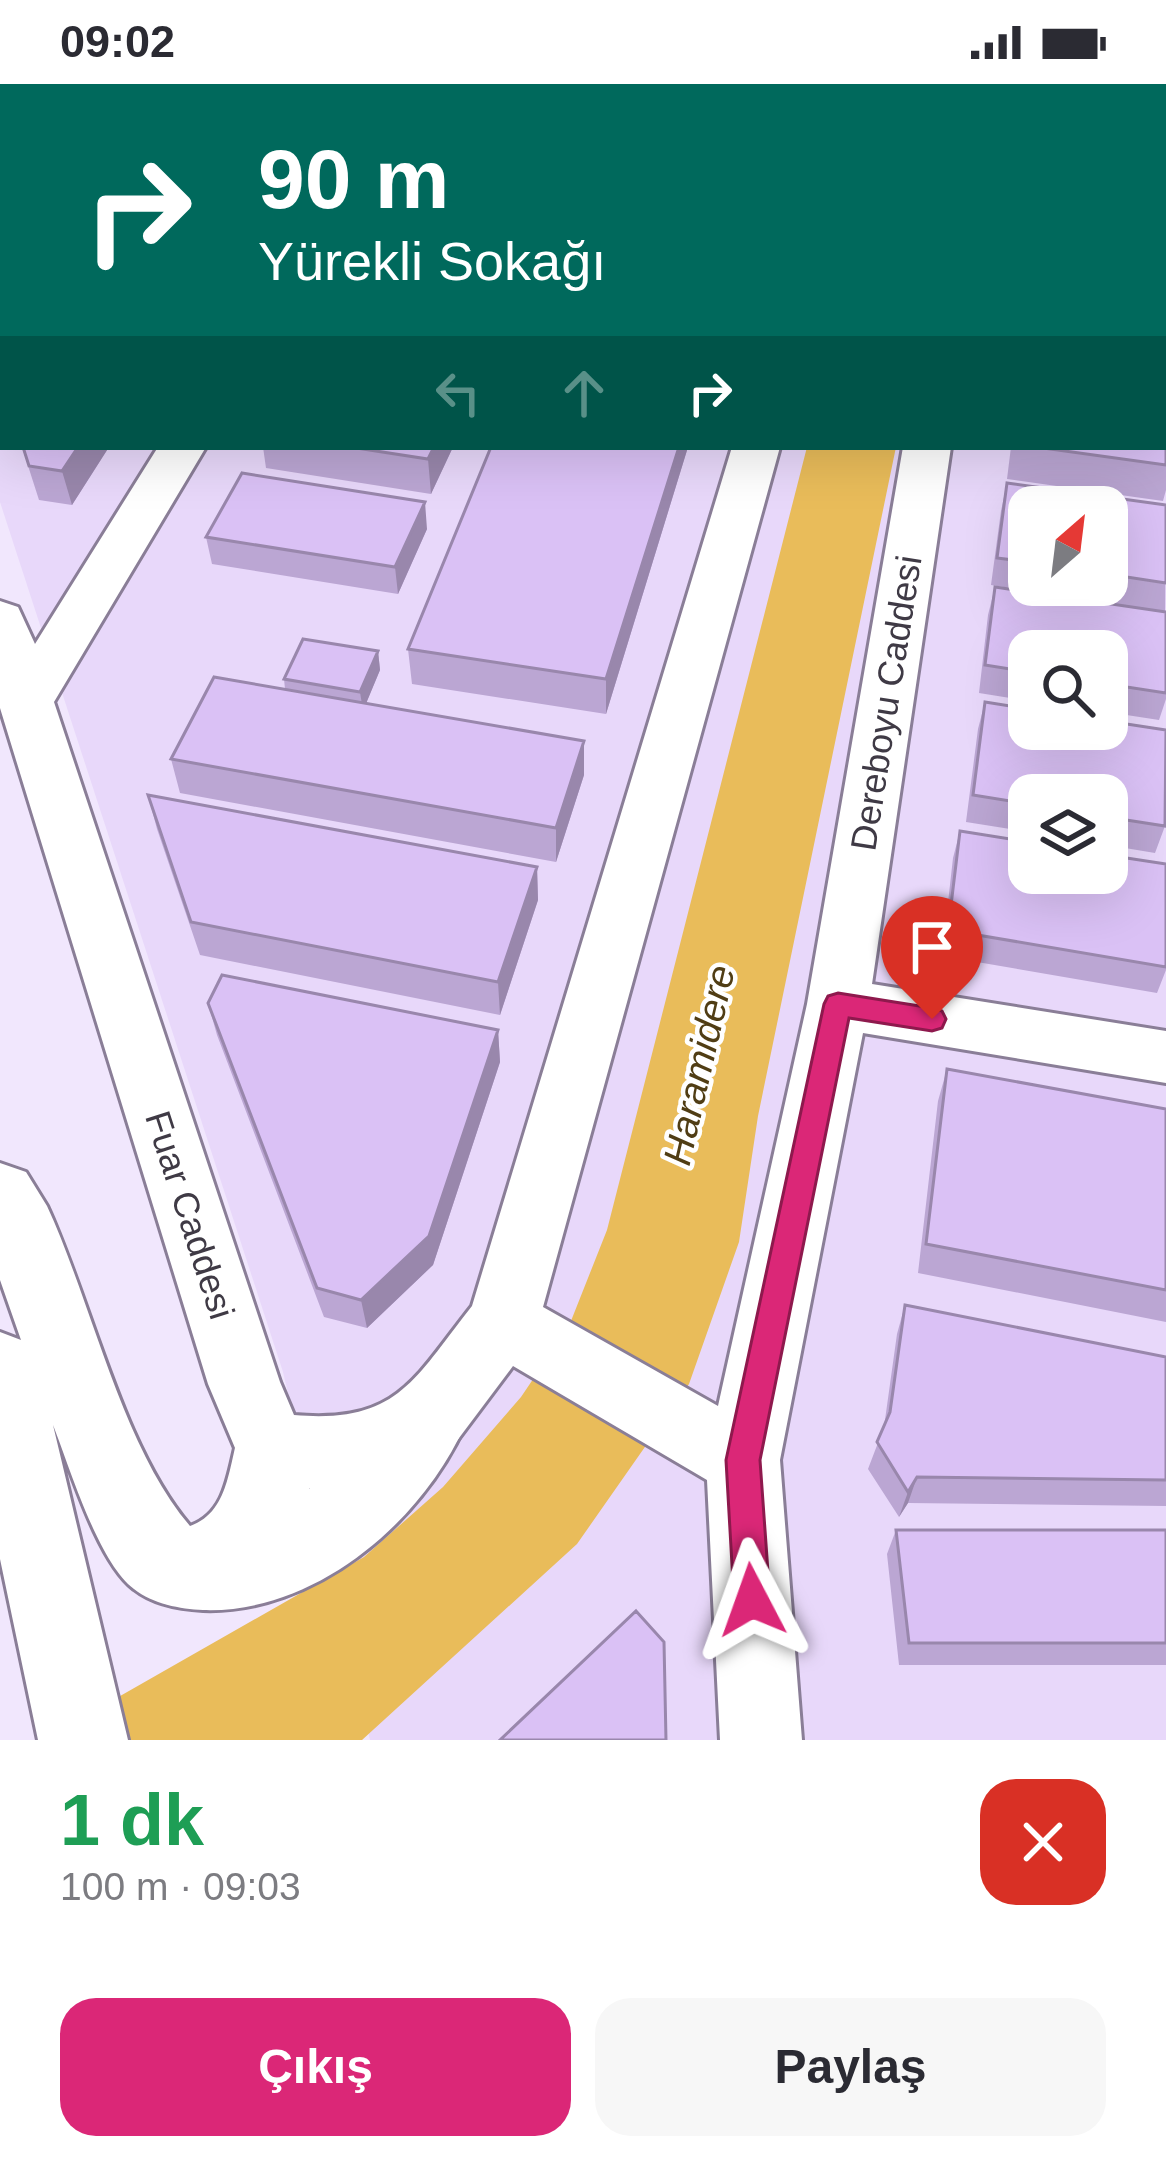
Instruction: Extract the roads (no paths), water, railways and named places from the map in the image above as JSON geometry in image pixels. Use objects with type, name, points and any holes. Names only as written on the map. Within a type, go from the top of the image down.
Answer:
[{"type":"main road","points":[[0,1195],[20,1230],[112,1470],[158,1557],[191,1570],[238,1571],[284,1556],[349,1511],[424,1425]]},
{"type":"main road","points":[[0,1369],[82,1740]]},
{"type":"main road","points":[[208,1570],[257,1524],[270,1489],[272,1449]]},
{"type":"street","points":[[25,704],[180,450]]},
{"type":"street","points":[[272,1449],[339,1455],[424,1425],[517,1329],[755,450]]},
{"type":"street","name":"Dereboyu Caddesi","points":[[761,1740],[715,1444],[838,1004],[926,450]]},
{"type":"street","name":"Fuar Caddesi","points":[[0,620],[244,1384],[272,1449]]},
{"type":"street","points":[[838,1004],[1166,1057]]},
{"type":"street","points":[[517,1329],[715,1444]]},
{"type":"water","name":"Haramidere","points":[[806,450],[895,450],[758,1116],[739,1242],[689,1384],[577,1544],[362,1740],[43,1740],[364,1557],[443,1487],[521,1397],[569,1326],[607,1230]]}]
